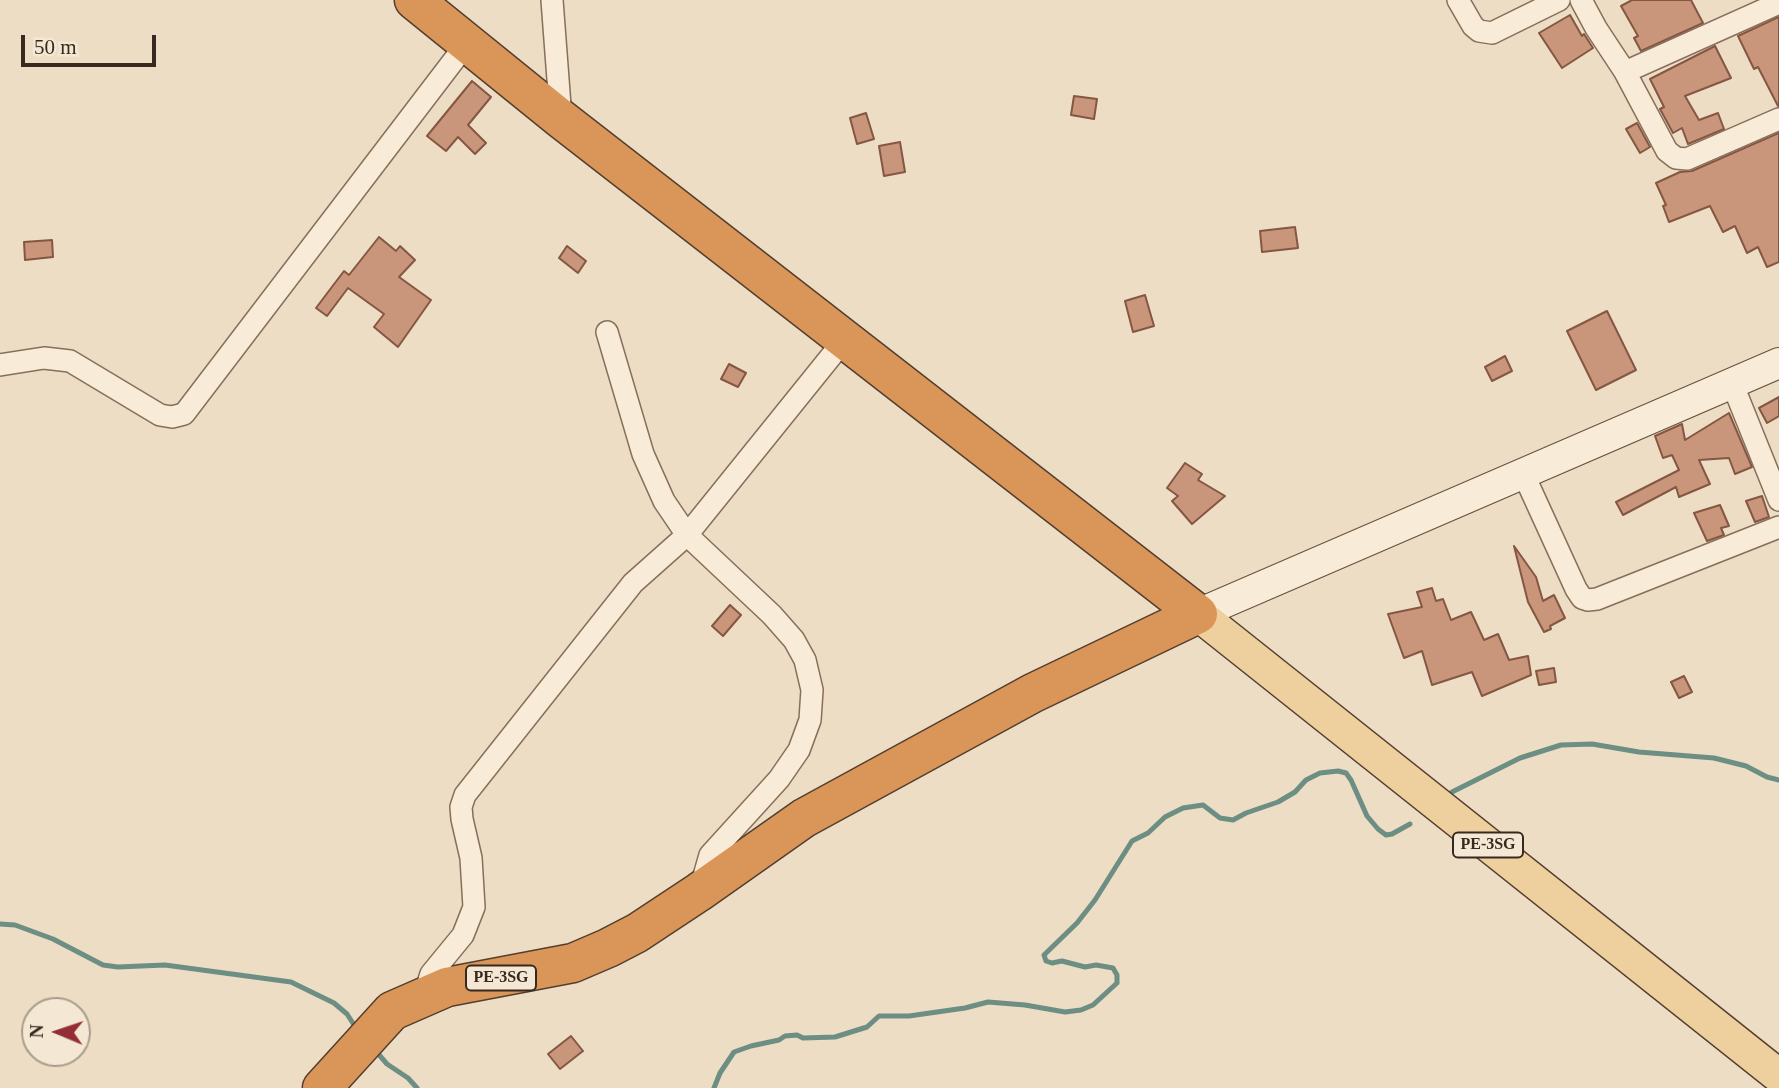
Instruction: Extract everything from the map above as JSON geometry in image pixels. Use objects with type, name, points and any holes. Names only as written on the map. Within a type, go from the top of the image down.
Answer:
[{"type":"highway","points":[[414,0],[561,119],[1198,614]]},
{"type":"highway","name":"PE-3SG","points":[[322,1088],[393,1011],[447,987],[573,963],[636,933],[804,818],[1033,693],[1198,614]]},
{"type":"main road","points":[[1198,614],[1779,363]]},
{"type":"main road","name":"PE-3SG","points":[[1198,614],[1779,1076]]},
{"type":"street","points":[[552,0],[561,119]]},
{"type":"street","points":[[1458,0],[1473,26],[1479,31],[1492,33],[1559,0]]},
{"type":"street","points":[[1581,0],[1625,72],[1667,151],[1676,158],[1687,159],[1779,119]]},
{"type":"street","points":[[1625,72],[1779,3]]},
{"type":"street","points":[[0,365],[44,358],[70,360],[160,415],[172,417],[184,414],[467,43]]},
{"type":"street","points":[[607,332],[643,454],[664,501],[687,535],[755,598],[794,640],[805,660],[812,690],[810,720],[799,750],[779,779],[710,855],[699,892]]},
{"type":"street","points":[[424,996],[431,974],[463,935],[474,907],[471,858],[461,807],[465,794],[632,583],[687,535],[845,339]]},
{"type":"street","points":[[1732,383],[1779,500]]},
{"type":"street","points":[[1523,473],[1576,589],[1582,598],[1587,600],[1597,599],[1779,527]]},
{"type":"building","points":[[1632,0],[1691,0],[1703,23],[1641,51],[1634,38],[1638,36],[1621,6]]},
{"type":"building","points":[[1570,15],[1582,36],[1584,34],[1593,48],[1562,68],[1539,33]]},
{"type":"building","points":[[1779,17],[1778,106],[1758,67],[1754,69],[1738,36]]},
{"type":"building","points":[[1715,46],[1731,78],[1685,96],[1699,120],[1718,113],[1724,129],[1688,144],[1682,128],[1673,133],[1660,109],[1664,107],[1650,79]]},
{"type":"building","points":[[472,81],[491,97],[468,125],[486,143],[475,154],[458,137],[446,151],[427,136]]},
{"type":"building","points":[[1074,96],[1097,99],[1094,119],[1071,115]]},
{"type":"building","points":[[866,113],[874,139],[857,144],[850,118]]},
{"type":"building","points":[[1637,123],[1650,147],[1640,153],[1626,129]]},
{"type":"building","points":[[1779,133],[1779,262],[1767,267],[1758,247],[1747,253],[1735,226],[1723,232],[1710,206],[1669,222],[1663,206],[1666,205],[1656,183],[1680,172],[1692,171]]},
{"type":"building","points":[[900,142],[905,172],[884,176],[879,146]]},
{"type":"building","points":[[1295,227],[1298,248],[1262,252],[1260,231]]},
{"type":"building","points":[[379,237],[396,251],[400,246],[415,260],[399,277],[431,300],[398,347],[374,327],[384,314],[348,288],[327,316],[316,308],[344,271],[349,275]]},
{"type":"building","points":[[52,240],[53,257],[25,260],[24,242]]},
{"type":"building","points":[[567,246],[586,261],[578,273],[559,258]]},
{"type":"building","points":[[1145,295],[1154,326],[1133,332],[1125,301]]},
{"type":"building","points":[[1607,311],[1636,370],[1596,390],[1567,331]]},
{"type":"building","points":[[1505,356],[1512,371],[1492,381],[1485,367]]},
{"type":"building","points":[[729,364],[746,373],[738,387],[721,379]]},
{"type":"building","points":[[1779,397],[1779,416],[1767,423],[1759,408]]},
{"type":"building","points":[[1729,413],[1752,467],[1735,474],[1729,458],[1699,460],[1710,484],[1679,497],[1676,487],[1623,515],[1616,502],[1679,470],[1672,455],[1663,458],[1655,436],[1682,424],[1685,440]]},
{"type":"building","points":[[1185,463],[1202,474],[1198,480],[1225,496],[1192,524],[1172,501],[1178,496],[1167,488]]},
{"type":"building","points":[[1762,496],[1769,517],[1755,522],[1746,501]]},
{"type":"building","points":[[1720,505],[1729,526],[1721,528],[1724,535],[1707,541],[1694,513]]},
{"type":"building","points":[[1514,546],[1536,577],[1543,601],[1554,595],[1565,618],[1544,632],[1528,602]]},
{"type":"building","points":[[1432,588],[1436,601],[1443,599],[1451,620],[1471,612],[1484,640],[1498,634],[1509,660],[1528,656],[1531,675],[1482,696],[1472,672],[1432,685],[1422,651],[1404,658],[1388,614],[1422,607],[1417,592]]},
{"type":"building","points":[[730,605],[741,615],[723,636],[712,626]]},
{"type":"building","points":[[1554,668],[1556,682],[1539,685],[1536,671]]},
{"type":"building","points":[[1684,676],[1692,692],[1679,698],[1671,682]]},
{"type":"building","points":[[571,1036],[583,1051],[560,1069],[548,1054]]},
{"type":"waterway","points":[[1452,792],[1520,758],[1561,745],[1592,744],[1639,752],[1714,758],[1746,766],[1779,780]]},
{"type":"waterway","points":[[714,1088],[734,1052],[785,1036],[835,1037],[867,1027],[879,1016],[909,1016],[988,1002],[1065,1012],[1093,1005],[1117,983],[1113,968],[1096,965],[1085,967],[1062,961],[1052,963],[1046,961],[1044,955],[1077,923],[1095,900],[1132,841],[1148,833],[1165,817],[1183,808],[1203,805],[1220,818],[1233,820],[1278,802],[1295,792],[1306,780],[1320,773],[1338,771],[1346,773],[1367,816],[1386,835],[1410,824]]},
{"type":"waterway","points":[[0,924],[15,925],[53,939],[103,965],[165,965],[291,982],[334,1003],[347,1014],[356,1028]]},
{"type":"waterway","points":[[374,1049],[387,1064],[408,1078],[417,1088]]}]
